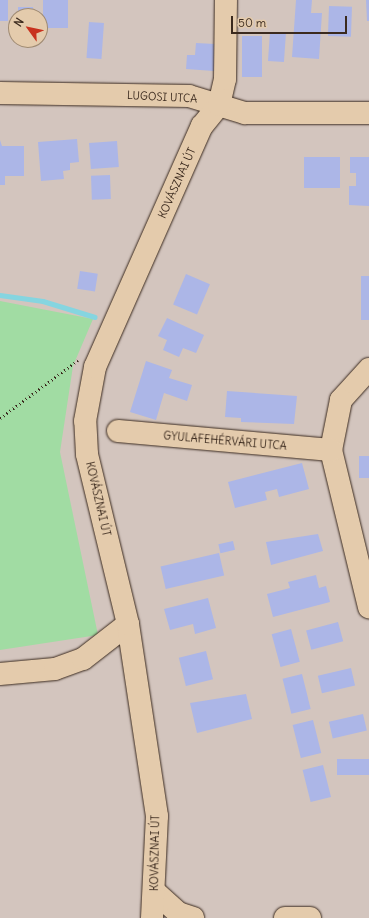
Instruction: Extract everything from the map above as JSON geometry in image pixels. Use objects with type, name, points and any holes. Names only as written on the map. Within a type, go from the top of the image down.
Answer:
[{"type":"street","points":[[219,105],[225,79],[226,0]]},
{"type":"street","name":"LUGOSI UTCA","points":[[0,93],[189,96],[245,114],[369,113]]},
{"type":"street","name":"KOVÁSZNAI ÚT","points":[[153,918],[157,816],[128,624],[87,454],[85,421],[88,396],[95,367],[202,126],[219,105]]},
{"type":"street","points":[[369,368],[341,400],[331,450],[369,607]]},
{"type":"street","name":"GYULAFEHÉRVÁRI UTCA","points":[[118,431],[331,450]]},
{"type":"street","points":[[0,674],[55,669],[83,659],[128,624]]},
{"type":"street","points":[[155,892],[178,913],[193,918]]},
{"type":"street","points":[[285,918],[310,918]]},
{"type":"path","points":[[0,418],[85,354]]},
{"type":"green space","points":[[0,301],[93,319],[73,366],[60,452],[98,635],[0,650]]},
{"type":"building","points":[[0,0],[8,0],[8,21],[0,21]]},
{"type":"building","points":[[43,0],[68,0],[68,28],[48,28],[48,8],[43,8]]},
{"type":"building","points":[[296,0],[312,0],[311,13],[322,13],[319,59],[292,57]]},
{"type":"building","points":[[366,0],[369,0],[369,21],[367,21]]},
{"type":"building","points":[[329,6],[352,7],[351,37],[328,36]]},
{"type":"building","points":[[33,7],[33,8],[18,8]]},
{"type":"building","points":[[89,22],[104,23],[101,59],[86,58]]},
{"type":"building","points":[[270,32],[286,33],[284,62],[268,61]]},
{"type":"building","points":[[242,36],[262,36],[262,77],[242,77]]},
{"type":"building","points":[[196,43],[215,44],[214,71],[186,69],[187,55],[195,55]]},
{"type":"building","points":[[77,139],[79,162],[70,163],[70,170],[63,171],[64,179],[41,181],[38,142]]},
{"type":"building","points":[[0,140],[2,146],[24,146],[24,176],[5,176],[5,185],[0,185]]},
{"type":"building","points":[[117,141],[119,167],[91,169],[89,143]]},
{"type":"building","points":[[304,157],[340,157],[340,188],[304,188]]},
{"type":"building","points":[[350,157],[369,157],[369,206],[349,205],[349,186],[356,186],[356,173],[350,173]]},
{"type":"building","points":[[110,175],[111,199],[92,200],[91,176]]},
{"type":"building","points":[[80,271],[98,274],[95,292],[77,289]]},
{"type":"building","points":[[186,274],[210,284],[197,315],[173,304]]},
{"type":"building","points":[[361,276],[369,276],[369,320],[361,320]]},
{"type":"building","points":[[167,318],[204,335],[196,353],[183,348],[179,357],[163,350],[167,340],[158,336]]},
{"type":"building","points":[[146,361],[172,370],[169,378],[192,385],[187,401],[164,393],[156,420],[130,412]]},
{"type":"building","points":[[227,391],[297,396],[294,424],[241,422],[241,418],[225,417]]},
{"type":"building","points":[[359,456],[369,456],[369,478],[359,478]]},
{"type":"building","points":[[302,463],[309,489],[279,497],[277,489],[265,492],[267,500],[235,508],[228,482]]},
{"type":"building","points":[[318,534],[323,551],[271,565],[266,542]]},
{"type":"building","points":[[233,541],[235,550],[220,553],[218,544]]},
{"type":"building","points":[[219,553],[224,575],[166,589],[161,566]]},
{"type":"building","points":[[316,575],[319,588],[326,586],[330,602],[273,617],[267,594],[290,588],[288,582]]},
{"type":"building","points":[[208,598],[216,628],[195,634],[193,624],[170,630],[164,609]]},
{"type":"building","points":[[338,622],[343,641],[311,650],[306,631]]},
{"type":"building","points":[[291,629],[300,662],[280,667],[272,634]]},
{"type":"building","points":[[206,651],[213,679],[186,686],[179,658]]},
{"type":"building","points":[[351,668],[355,686],[322,693],[318,676]]},
{"type":"building","points":[[302,674],[311,709],[291,714],[283,679]]},
{"type":"building","points":[[246,694],[252,719],[197,733],[190,703]]},
{"type":"building","points":[[363,714],[367,731],[333,738],[329,722]]},
{"type":"building","points":[[313,720],[321,753],[301,758],[293,725]]},
{"type":"building","points":[[337,759],[369,759],[369,775],[337,775]]},
{"type":"building","points":[[323,765],[331,797],[311,802],[303,770]]},
{"type":"waterway","points":[[0,295],[43,301],[95,317]]}]
